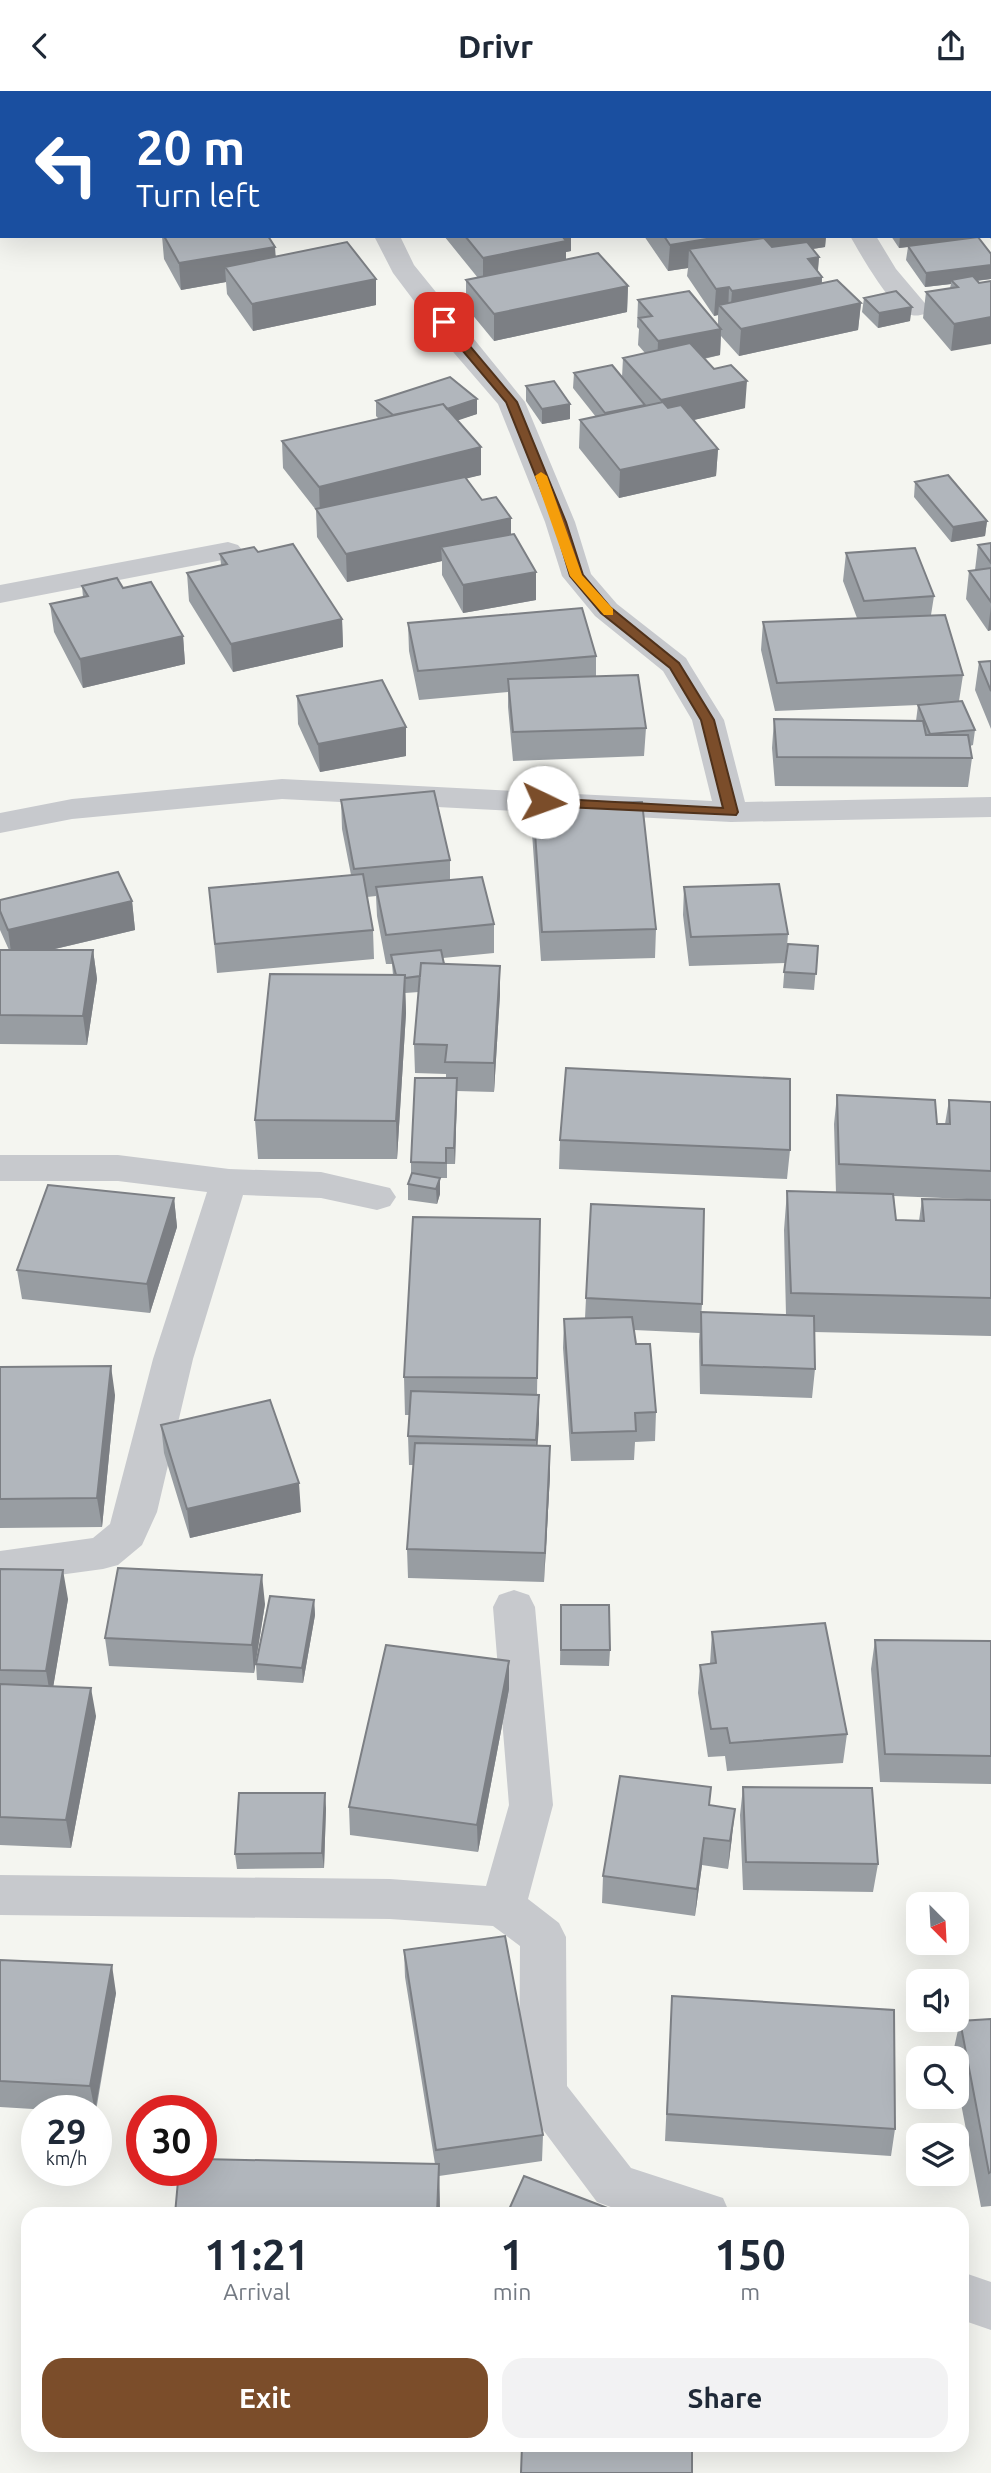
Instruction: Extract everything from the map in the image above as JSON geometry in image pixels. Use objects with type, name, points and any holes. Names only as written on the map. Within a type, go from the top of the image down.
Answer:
[{"type":"street","points":[[388,238],[402,267],[458,340],[511,402],[560,522],[577,576],[606,610],[675,665],[708,720],[731,812]]},
{"type":"street","points":[[864,238],[886,273],[916,308]]},
{"type":"street","points":[[0,594],[228,551]]},
{"type":"street","points":[[0,823],[72,809],[282,789],[731,812],[991,807]]},
{"type":"street","points":[[0,1168],[118,1168],[229,1182],[321,1185],[377,1197]]},
{"type":"street","points":[[0,1567],[103,1553],[127,1534],[136,1512],[173,1359],[229,1182]]},
{"type":"street","points":[[503,1907],[531,1805],[514,1608]]},
{"type":"street","points":[[0,1895],[390,1899],[503,1907],[543,1937],[543,2092],[615,2186],[682,2207]]},
{"type":"street","points":[[969,2298],[991,2306]]},
{"type":"building","points":[[165,238],[269,238],[275,247],[179,263]]},
{"type":"building","points":[[467,238],[564,238],[566,241],[483,258]]},
{"type":"building","points":[[665,238],[713,238],[670,245]]},
{"type":"building","points":[[764,238],[772,247],[807,242],[819,257],[808,259],[822,277],[732,291],[729,287],[716,289],[689,249]]},
{"type":"building","points":[[979,238],[991,254],[991,265],[926,273],[908,246]]},
{"type":"building","points":[[347,242],[376,279],[252,304],[225,267]]},
{"type":"building","points":[[598,253],[628,286],[494,314],[466,280]]},
{"type":"building","points":[[973,276],[979,283],[991,281],[991,317],[954,324],[926,292],[958,287],[951,280]]},
{"type":"building","points":[[837,280],[861,303],[741,329],[719,305]]},
{"type":"building","points":[[689,291],[721,329],[658,341],[639,318],[652,316],[638,300]]},
{"type":"building","points":[[896,291],[912,307],[879,313],[864,298]]},
{"type":"building","points":[[690,343],[714,369],[731,365],[747,381],[661,400],[623,358]]},
{"type":"building","points":[[612,365],[645,405],[605,413],[574,373]]},
{"type":"building","points":[[450,377],[477,399],[447,409],[443,404],[393,415],[376,401]]},
{"type":"building","points":[[554,381],[570,404],[542,409],[526,386]]},
{"type":"building","points":[[663,402],[668,408],[681,405],[718,449],[620,470],[580,420]]},
{"type":"building","points":[[443,404],[481,447],[319,487],[282,441]]},
{"type":"building","points":[[948,475],[987,521],[953,527],[915,482]]},
{"type":"building","points":[[465,477],[482,500],[496,497],[511,518],[346,554],[316,509]]},
{"type":"building","points":[[514,534],[536,572],[463,585],[441,547]]},
{"type":"building","points":[[991,543],[991,563],[978,545]]},
{"type":"building","points":[[293,544],[342,619],[231,644],[187,573],[227,564],[220,554],[254,547],[258,552]]},
{"type":"building","points":[[915,548],[934,596],[864,601],[846,553]]},
{"type":"building","points":[[991,568],[991,602],[969,571]]},
{"type":"building","points":[[117,578],[123,588],[151,582],[183,636],[80,659],[50,604],[88,596],[82,586]]},
{"type":"building","points":[[582,608],[596,656],[418,671],[408,623]]},
{"type":"building","points":[[945,615],[963,675],[777,683],[763,622]]},
{"type":"building","points":[[991,661],[991,691],[979,662]]},
{"type":"building","points":[[638,675],[646,728],[513,732],[508,679]]},
{"type":"building","points":[[382,680],[406,727],[318,744],[297,696]]},
{"type":"building","points":[[962,701],[975,730],[930,734],[918,705]]},
{"type":"building","points":[[774,719],[923,721],[926,735],[968,735],[972,758],[777,757]]},
{"type":"building","points":[[434,791],[450,860],[354,869],[341,800]]},
{"type":"building","points":[[642,802],[656,929],[542,932],[533,804]]},
{"type":"building","points":[[118,872],[132,901],[8,930],[0,911],[0,900]]},
{"type":"building","points":[[363,874],[373,930],[215,944],[209,888]]},
{"type":"building","points":[[482,877],[494,924],[386,935],[376,887]]},
{"type":"building","points":[[779,884],[788,934],[691,937],[684,887]]},
{"type":"building","points":[[788,944],[818,946],[816,974],[784,972]]},
{"type":"building","points":[[0,950],[93,950],[83,1016],[0,1015]]},
{"type":"building","points":[[441,950],[444,964],[421,963],[420,976],[405,978],[405,975],[396,975],[391,955]]},
{"type":"building","points":[[421,963],[500,966],[494,1063],[445,1062],[447,1045],[414,1044]]},
{"type":"building","points":[[270,974],[405,975],[396,1121],[255,1120]]},
{"type":"building","points":[[566,1068],[790,1079],[790,1150],[560,1140]]},
{"type":"building","points":[[415,1078],[457,1078],[454,1148],[446,1148],[446,1163],[411,1162]]},
{"type":"building","points":[[837,1095],[935,1100],[937,1124],[950,1124],[949,1100],[991,1102],[991,1171],[839,1164]]},
{"type":"building","points":[[412,1173],[440,1178],[436,1189],[408,1184]]},
{"type":"building","points":[[48,1185],[174,1198],[147,1284],[17,1270]]},
{"type":"building","points":[[787,1191],[893,1194],[896,1220],[924,1221],[922,1199],[991,1200],[991,1298],[791,1293]]},
{"type":"building","points":[[591,1204],[704,1209],[702,1304],[586,1298]]},
{"type":"building","points":[[413,1217],[540,1219],[537,1378],[404,1377]]},
{"type":"building","points":[[701,1312],[814,1316],[815,1369],[702,1365]]},
{"type":"building","points":[[632,1317],[636,1344],[650,1344],[656,1412],[635,1413],[636,1431],[572,1433],[564,1319]]},
{"type":"building","points":[[111,1366],[97,1498],[0,1499],[0,1367]]},
{"type":"building","points":[[411,1391],[539,1395],[536,1440],[408,1436]]},
{"type":"building","points":[[270,1400],[299,1483],[187,1509],[161,1425]]},
{"type":"building","points":[[415,1443],[550,1446],[545,1553],[407,1549]]},
{"type":"building","points":[[118,1568],[262,1575],[252,1645],[105,1638]]},
{"type":"building","points":[[0,1569],[63,1570],[46,1671],[0,1670]]},
{"type":"building","points":[[270,1596],[314,1600],[302,1668],[256,1664]]},
{"type":"building","points":[[561,1605],[609,1605],[610,1650],[561,1650]]},
{"type":"building","points":[[825,1623],[847,1734],[730,1743],[727,1728],[711,1729],[700,1665],[716,1663],[712,1632]]},
{"type":"building","points":[[875,1640],[991,1641],[991,1756],[885,1754]]},
{"type":"building","points":[[386,1645],[509,1661],[477,1825],[349,1807]]},
{"type":"building","points":[[0,1684],[91,1688],[66,1820],[0,1817]]},
{"type":"building","points":[[620,1776],[711,1787],[709,1805],[735,1809],[730,1841],[704,1838],[697,1889],[603,1876]]},
{"type":"building","points":[[743,1787],[872,1788],[878,1864],[746,1862]]},
{"type":"building","points":[[239,1793],[325,1793],[322,1853],[235,1854]]},
{"type":"building","points":[[505,1936],[543,2135],[436,2150],[404,1950]]},
{"type":"building","points":[[0,1960],[112,1965],[90,2086],[0,2081]]},
{"type":"building","points":[[672,1996],[894,2010],[895,2129],[667,2114]]},
{"type":"building","points":[[991,2019],[989,2173],[969,2068],[969,2046],[965,2046],[962,2032],[969,2032],[969,2020]]},
{"type":"building","points":[[217,2159],[439,2164],[437,2207],[176,2207],[178,2186],[217,2186]]},
{"type":"building","points":[[524,2176],[605,2207],[510,2207]]},
{"type":"building","points":[[522,2452],[692,2452],[692,2473],[521,2473]]},
{"type":"slow traffic","points":[[541,476],[560,522],[577,576],[608,612]]},
{"type":"route","points":[[444,322],[511,402],[560,522],[577,576],[606,610],[675,665],[708,720],[731,812],[543,802]]}]
